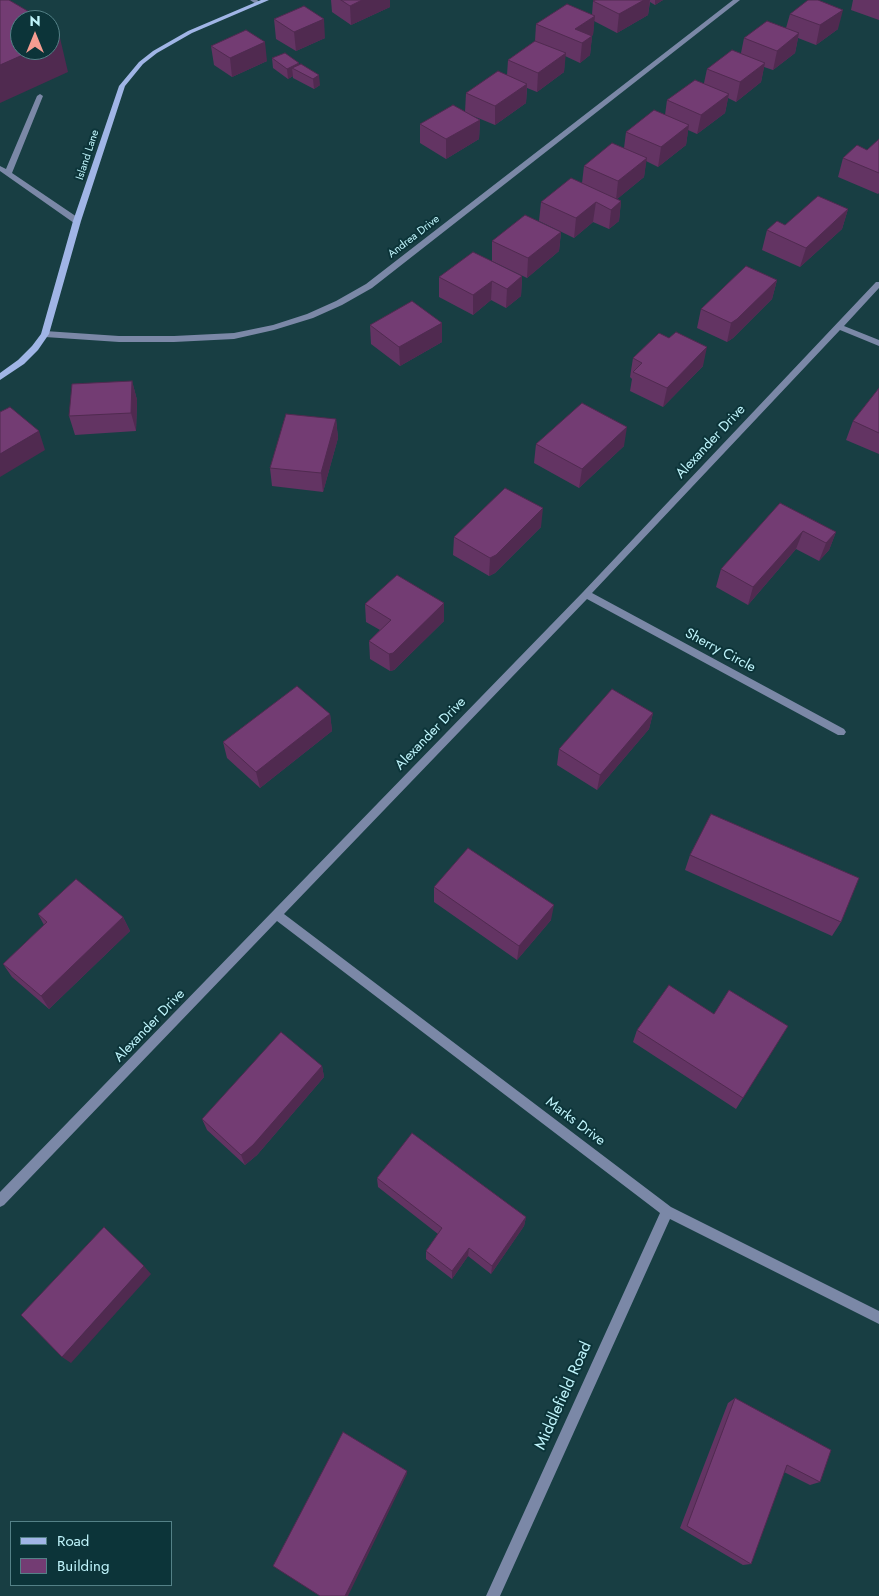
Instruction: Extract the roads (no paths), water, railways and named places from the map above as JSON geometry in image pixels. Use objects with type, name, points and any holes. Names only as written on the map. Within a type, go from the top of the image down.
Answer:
[{"type":"street","name":"Island Lane","points":[[0,377],[21,362],[45,334],[116,98],[122,86],[130,75],[155,52],[190,32],[256,2],[266,0]]},
{"type":"street","name":"Andrea Drive","points":[[45,334],[119,339],[234,336],[274,328],[339,304],[369,286],[737,0]]},
{"type":"street","points":[[8,173],[40,96]]},
{"type":"street","points":[[0,168],[78,221]]},
{"type":"street","name":"Alexander Drive","points":[[0,1201],[586,594],[879,284]]},
{"type":"street","points":[[838,326],[879,343]]},
{"type":"street","name":"Sherry Circle","points":[[586,594],[841,732]]},
{"type":"street","name":"Marks Drive","points":[[276,914],[667,1210],[879,1318]]},
{"type":"street","name":"Middlefield Road","points":[[493,1596],[667,1210]]}]
